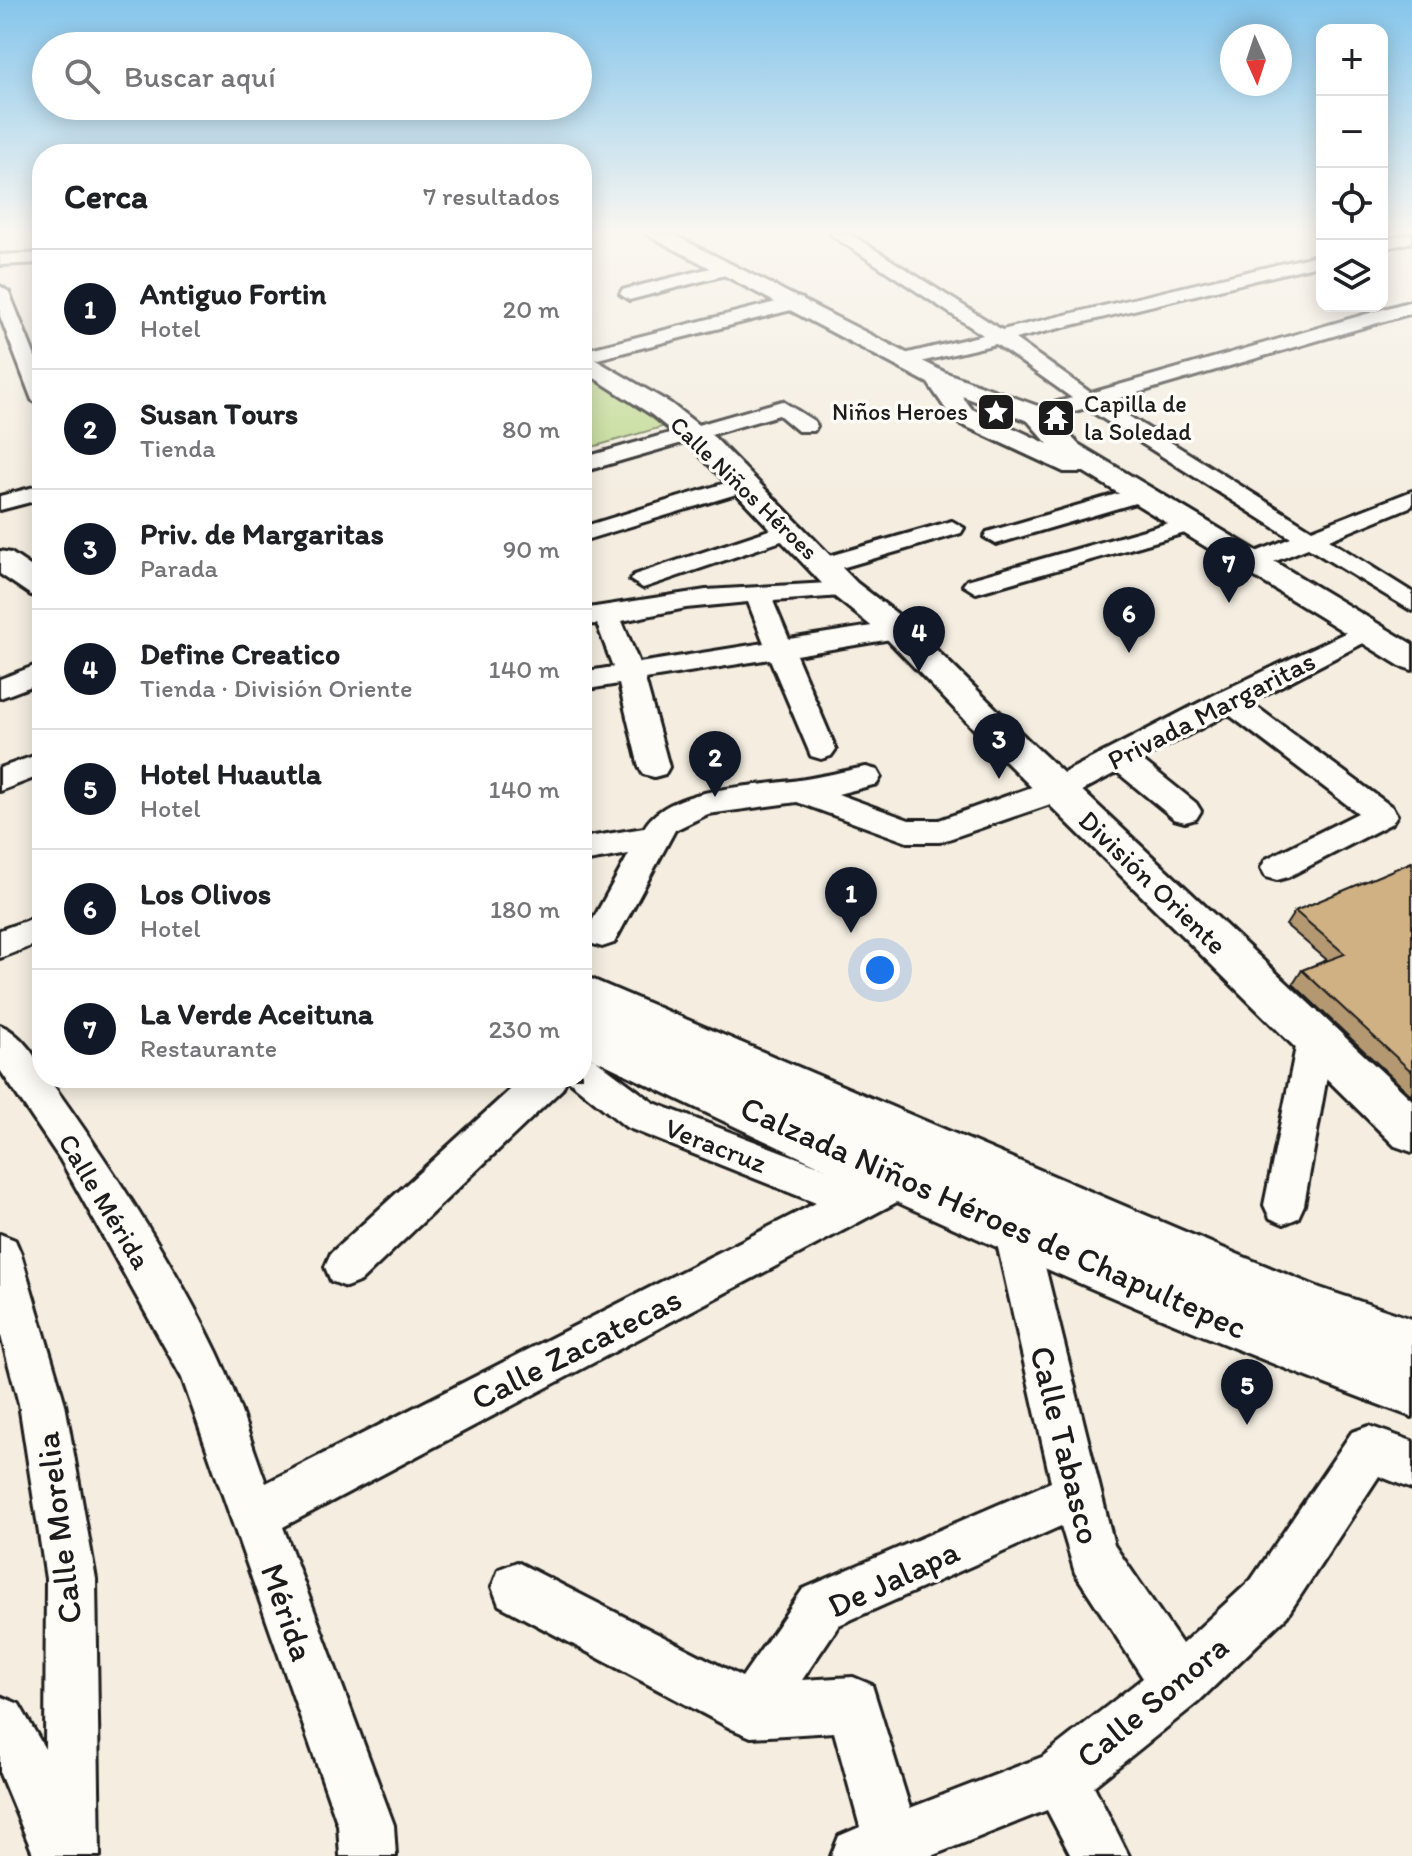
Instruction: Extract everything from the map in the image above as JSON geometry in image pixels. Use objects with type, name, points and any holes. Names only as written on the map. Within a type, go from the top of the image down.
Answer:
[{"type":"main road","points":[[829,321],[935,377],[1037,415],[1050,444],[1176,528],[1247,564]]},
{"type":"main road","name":"Calle Niños Héroes","points":[[592,365],[691,433],[745,484],[846,590],[897,630]]},
{"type":"main road","points":[[935,377],[963,415],[1068,450],[1360,634],[1412,674]]},
{"type":"main road","points":[[0,544],[32,561]]},
{"type":"main road","points":[[0,560],[32,581]]},
{"type":"main road","name":"División Oriente","points":[[897,630],[1057,790],[1412,1131]]},
{"type":"main road","points":[[1360,634],[1412,659]]},
{"type":"main road","name":"Calzada Niños Héroes de Chapultepec","points":[[592,1039],[1225,1275],[1320,1315],[1412,1346]]},
{"type":"main road","name":"Calzada Niños Héroes de Chapultepec","points":[[592,1040],[879,1191],[1015,1230],[1275,1339],[1412,1389]]},
{"type":"street","points":[[5,321],[9,345],[32,383]]},
{"type":"street","points":[[592,355],[727,321]]},
{"type":"street","points":[[946,321],[963,332]]},
{"type":"street","points":[[972,321],[1088,400],[1412,603]]},
{"type":"street","points":[[903,360],[1066,321]]},
{"type":"street","points":[[1037,415],[1365,321]]},
{"type":"street","points":[[9,345],[32,339]]},
{"type":"street","points":[[592,462],[782,407],[806,426]]},
{"type":"street","points":[[592,531],[745,484]]},
{"type":"street","points":[[0,503],[32,495]]},
{"type":"street","points":[[996,537],[1127,498]]},
{"type":"street","points":[[1247,564],[1412,498]]},
{"type":"street","points":[[824,565],[952,528]]},
{"type":"street","points":[[976,585],[1176,528]]},
{"type":"street","points":[[643,580],[790,530]]},
{"type":"street","points":[[654,767],[630,674],[595,617],[684,600],[757,593],[846,590]]},
{"type":"street","points":[[757,593],[821,749]]},
{"type":"street","points":[[592,680],[779,652],[897,630]]},
{"type":"street","name":"Privada Margaritas","points":[[799,791],[907,831],[940,831],[1057,790],[1360,634]]},
{"type":"street","points":[[0,689],[32,676]]},
{"type":"street","points":[[1228,700],[1390,810],[1277,868]]},
{"type":"street","points":[[1119,757],[1185,811]]},
{"type":"street","points":[[0,780],[32,767]]},
{"type":"street","points":[[602,934],[663,822],[702,804],[799,791],[866,777]]},
{"type":"street","points":[[592,848],[656,838]]},
{"type":"street","points":[[0,944],[32,932]]},
{"type":"street","points":[[1284,1205],[1316,1037]]},
{"type":"street","name":"Calle Mérida","points":[[0,1040],[32,1086]]},
{"type":"street","name":"Calle Mérida","points":[[34,1088],[74,1146],[201,1368]]},
{"type":"street","points":[[346,1267],[538,1088]]},
{"type":"street","name":"Calle Zacatecas","points":[[255,1515],[879,1191]]},
{"type":"street","name":"Calle Tabasco","points":[[1015,1230],[1092,1556],[1178,1684]]},
{"type":"street","name":"Calle Morelia","points":[[0,1254],[42,1404],[71,1579],[72,1856]]},
{"type":"street","name":"Mérida","points":[[201,1368],[366,1825],[368,1856]]},
{"type":"street","name":"Calle Sonora","points":[[876,1850],[1060,1778],[1178,1684],[1269,1598],[1390,1457]]},
{"type":"street","name":"De Jalapa","points":[[751,1710],[821,1607],[1076,1495]]},
{"type":"street","points":[[517,1587],[751,1710],[853,1704],[876,1850]]},
{"type":"street","points":[[0,1723],[20,1756],[62,1856]]},
{"type":"street","points":[[1060,1778],[1101,1856]]},
{"type":"green space","points":[[592,375],[669,425],[592,447]]},
{"type":"building","points":[[1412,862],[1412,1072],[1302,970],[1345,954],[1295,911]]},
{"type":"place","name":"Niños Heroes","points":[[996,412]]},
{"type":"place","name":"Capilla de la Soledad","points":[[1056,418]]},
{"type":"place","name":"La Verde Aceituna","points":[[1229,603]]},
{"type":"place","name":"Los Olivos","points":[[1129,653]]},
{"type":"place","name":"Define Creatico","points":[[919,672]]},
{"type":"place","name":"Priv. de Margaritas","points":[[999,779]]},
{"type":"place","name":"Susan Tours","points":[[715,797]]},
{"type":"place","name":"Antiguo Fortin","points":[[851,933]]},
{"type":"place","name":"Hotel Huautla","points":[[1247,1425]]}]
